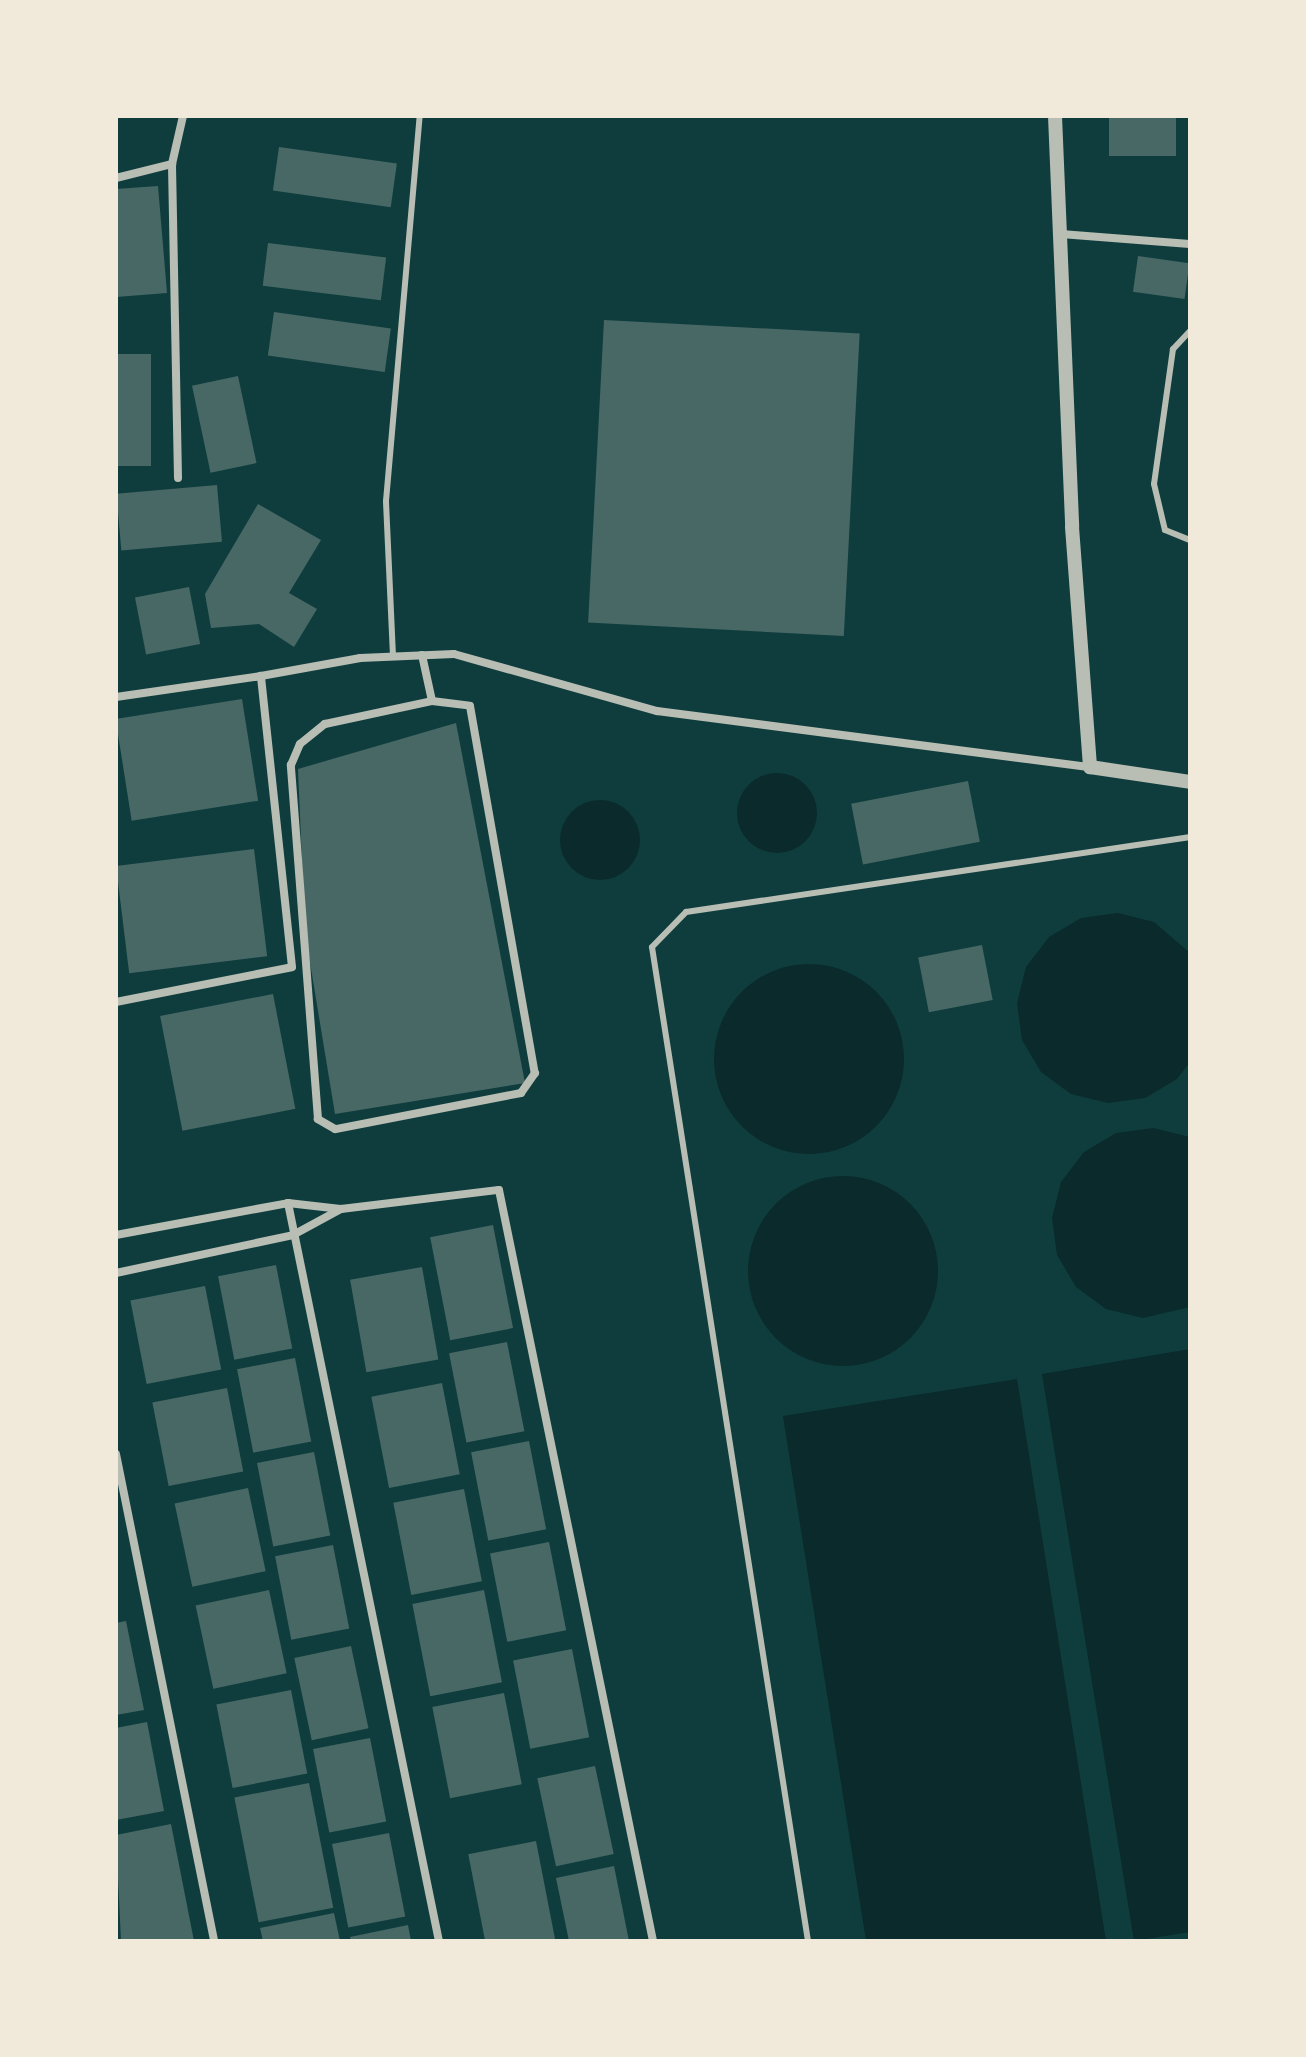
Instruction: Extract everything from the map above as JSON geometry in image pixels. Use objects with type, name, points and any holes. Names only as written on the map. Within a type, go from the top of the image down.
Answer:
[{"type":"street","points":[[178,478],[172,164],[183,116]]},
{"type":"street","points":[[1055,116],[1073,542],[1090,767]]},
{"type":"street","points":[[116,178],[172,164]]},
{"type":"street","points":[[1061,234],[1190,244]]},
{"type":"street","points":[[116,697],[393,656],[454,654],[657,711],[1190,782]]},
{"type":"street","points":[[422,655],[432,701]]},
{"type":"street","points":[[116,1002],[292,967],[261,676]]},
{"type":"street","points":[[432,701],[470,706],[535,1073],[521,1093],[335,1129],[318,1119],[291,765],[300,744],[325,724],[432,701]]},
{"type":"street","points":[[116,1235],[288,1203],[341,1209],[499,1190],[653,1941]]},
{"type":"street","points":[[288,1203],[439,1941]]},
{"type":"street","points":[[116,1273],[293,1235],[341,1209]]},
{"type":"street","points":[[116,1454],[214,1941]]},
{"type":"lane","points":[[393,656],[386,501],[420,116]]},
{"type":"lane","points":[[1190,331],[1173,349],[1154,484],[1165,530],[1190,540]]},
{"type":"lane","points":[[808,1941],[652,947],[686,912],[1190,837]]},
{"type":"water","points":[[769,773],[785,773],[806,784],[817,805],[817,821],[806,842],[785,853],[769,853],[755,847],[743,835],[737,821],[737,805],[743,791],[755,779]]},
{"type":"water","points":[[592,800],[608,800],[629,811],[640,832],[640,848],[629,869],[608,880],[592,880],[578,874],[566,862],[560,848],[560,832],[566,818],[578,806]]},
{"type":"water","points":[[1118,913],[1154,922],[1190,953],[1190,1062],[1177,1079],[1145,1098],[1108,1103],[1071,1094],[1041,1072],[1022,1040],[1017,1003],[1026,967],[1049,937],[1081,918]]},
{"type":"water","points":[[809,964],[845,972],[862,980],[876,992],[888,1006],[896,1023],[904,1059],[896,1095],[888,1112],[876,1126],[862,1138],[845,1146],[809,1154],[773,1146],[756,1138],[742,1126],[730,1112],[722,1095],[714,1059],[722,1023],[730,1006],[742,992],[756,980],[773,972]]},
{"type":"water","points":[[1153,1128],[1190,1137],[1190,1307],[1143,1318],[1106,1309],[1076,1287],[1057,1255],[1052,1218],[1061,1182],[1084,1152],[1116,1133]]},
{"type":"water","points":[[843,1176],[879,1184],[896,1192],[910,1204],[922,1218],[930,1235],[938,1271],[930,1307],[922,1324],[910,1338],[896,1350],[879,1358],[843,1366],[807,1358],[790,1350],[776,1338],[764,1324],[756,1307],[748,1271],[756,1235],[764,1218],[776,1204],[790,1192],[807,1184]]},
{"type":"water","points":[[1190,1349],[1190,1932],[1134,1941],[1042,1374]]},
{"type":"water","points":[[1017,1379],[1106,1941],[866,1941],[783,1416]]},
{"type":"building","points":[[1109,116],[1176,116],[1176,156],[1109,156]]},
{"type":"building","points":[[279,147],[397,164],[391,207],[273,191]]},
{"type":"building","points":[[158,186],[167,293],[116,297],[116,189]]},
{"type":"building","points":[[268,243],[386,258],[381,300],[263,286]]},
{"type":"building","points":[[1138,256],[1189,263],[1184,299],[1133,292]]},
{"type":"building","points":[[274,312],[391,328],[385,372],[268,356]]},
{"type":"building","points":[[604,320],[860,333],[844,636],[588,623]]},
{"type":"building","points":[[116,354],[151,354],[151,466],[116,466]]},
{"type":"building","points":[[238,376],[257,463],[211,473],[192,386]]},
{"type":"building","points":[[217,485],[222,542],[121,551],[116,494]]},
{"type":"building","points":[[258,504],[321,540],[289,593],[317,609],[294,647],[259,624],[211,628],[205,594]]},
{"type":"building","points":[[189,587],[200,644],[146,654],[135,597]]},
{"type":"building","points":[[242,699],[258,801],[132,821],[116,719]]},
{"type":"building","points":[[456,723],[525,1083],[335,1114],[305,932],[298,769]]},
{"type":"building","points":[[968,781],[980,842],[863,865],[851,804]]},
{"type":"building","points":[[254,849],[267,956],[129,973],[116,866]]},
{"type":"building","points":[[982,945],[993,1000],[929,1012],[918,957]]},
{"type":"building","points":[[273,994],[295,1109],[182,1131],[160,1016]]},
{"type":"building","points":[[493,1225],[513,1328],[450,1340],[430,1237]]},
{"type":"building","points":[[276,1265],[292,1348],[234,1360],[218,1276]]},
{"type":"building","points":[[422,1267],[438,1360],[366,1372],[350,1280]]},
{"type":"building","points":[[205,1286],[221,1369],[147,1384],[130,1301]]},
{"type":"building","points":[[507,1342],[524,1431],[466,1443],[449,1353]]},
{"type":"building","points":[[295,1358],[311,1441],[253,1453],[237,1369]]},
{"type":"building","points":[[442,1383],[460,1474],[389,1488],[371,1397]]},
{"type":"building","points":[[227,1388],[243,1471],[169,1486],[152,1403]]},
{"type":"building","points":[[529,1441],[546,1529],[488,1541],[471,1452]]},
{"type":"building","points":[[314,1452],[330,1535],[273,1547],[257,1463]]},
{"type":"building","points":[[248,1488],[266,1571],[192,1587],[175,1504]]},
{"type":"building","points":[[464,1489],[482,1581],[411,1595],[393,1503]]},
{"type":"building","points":[[549,1542],[566,1630],[507,1642],[490,1553]]},
{"type":"building","points":[[333,1545],[349,1628],[291,1640],[275,1556]]},
{"type":"building","points":[[269,1590],[287,1673],[213,1689],[196,1606]]},
{"type":"building","points":[[484,1590],[502,1682],[430,1696],[412,1604]]},
{"type":"building","points":[[126,1621],[144,1710],[116,1715],[116,1623]]},
{"type":"building","points":[[351,1646],[368,1728],[312,1740],[294,1658]]},
{"type":"building","points":[[572,1649],[589,1737],[530,1749],[513,1660]]},
{"type":"building","points":[[291,1690],[307,1773],[233,1788],[216,1705]]},
{"type":"building","points":[[504,1693],[522,1784],[450,1798],[432,1707]]},
{"type":"building","points":[[147,1722],[164,1811],[116,1820],[116,1728]]},
{"type":"building","points":[[370,1738],[386,1821],[329,1833],[313,1749]]},
{"type":"building","points":[[595,1766],[614,1854],[556,1866],[537,1778]]},
{"type":"building","points":[[309,1783],[333,1908],[259,1922],[234,1798]]},
{"type":"building","points":[[171,1824],[194,1941],[121,1941],[116,1835]]},
{"type":"building","points":[[389,1833],[405,1916],[348,1928],[332,1844]]},
{"type":"building","points":[[536,1841],[555,1941],[485,1941],[468,1854]]},
{"type":"building","points":[[614,1866],[629,1941],[569,1941],[556,1878]]},
{"type":"building","points":[[334,1913],[340,1941],[263,1941],[260,1928]]},
{"type":"building","points":[[408,1925],[411,1941],[351,1941],[350,1937]]}]
